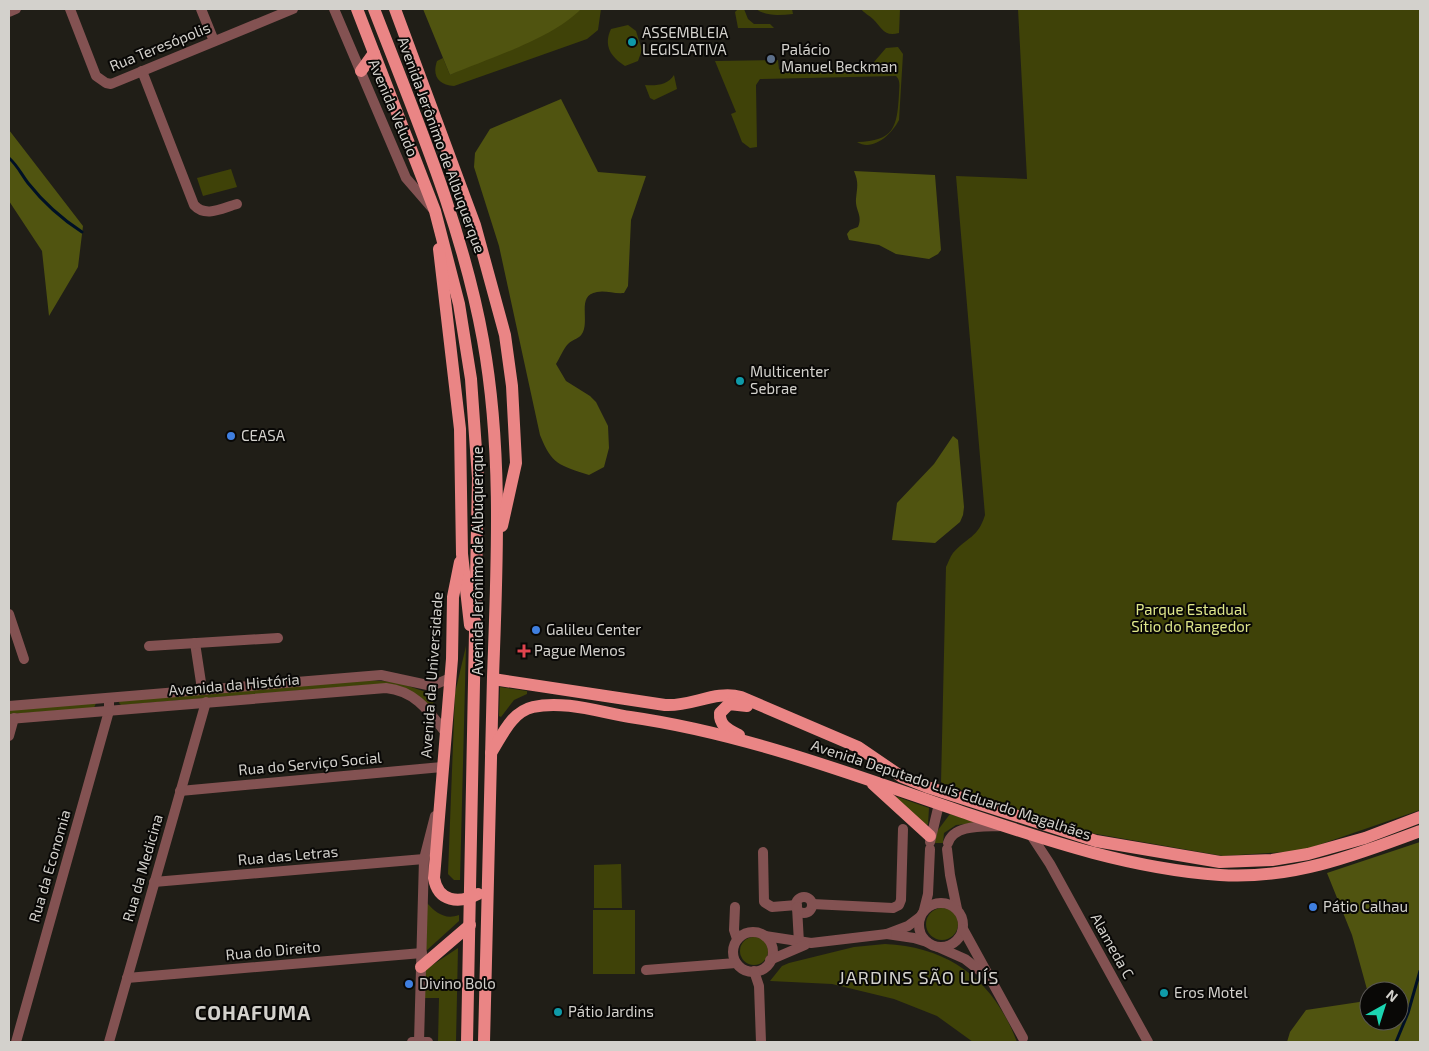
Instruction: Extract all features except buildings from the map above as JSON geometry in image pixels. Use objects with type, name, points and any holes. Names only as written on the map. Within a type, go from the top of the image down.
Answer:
[{"type":"main road","name":"Avenida Jerônimo de Albuquerque","points":[[357,9],[435,211],[452,270],[466,339],[477,440],[476,662],[467,1042]]},
{"type":"main road","name":"Avenida Jerônimo de Albuquerque","points":[[374,9],[446,196],[458,233],[477,306],[484,343],[495,439],[496,550],[484,1042]]},
{"type":"main road","points":[[395,9],[475,225],[505,335],[512,386],[516,457],[514,475],[496,550]]},
{"type":"main road","points":[[361,70],[374,53]]},
{"type":"main road","name":"Avenida Jerônimo de Albuquerque","points":[[435,211],[460,429],[462,554]]},
{"type":"main road","points":[[462,554],[476,662]]},
{"type":"main road","name":"Avenida da Universidade","points":[[462,554],[453,597],[450,678],[444,732],[435,884],[439,891],[449,899],[471,898]]},
{"type":"main road","name":"Avenida Deputado Luís Eduardo Magalhães","points":[[493,679],[665,705],[678,705],[720,696],[735,695],[858,748],[910,780],[1072,835],[1204,860],[1246,862],[1308,854],[1365,838],[1420,817]]},
{"type":"main road","points":[[790,754],[726,728],[720,721],[721,711],[729,704],[740,704],[812,733],[858,748]]},
{"type":"main road","name":"Avenida Deputado Luís Eduardo Magalhães","points":[[491,753],[519,713],[534,707],[550,706],[670,722],[790,754],[1057,844],[1115,859],[1220,875],[1248,875],[1318,866],[1420,831]]},
{"type":"main road","points":[[869,780],[930,842]]},
{"type":"main road","points":[[471,898],[488,888]]},
{"type":"main road","points":[[421,966],[470,925]]},
{"type":"street","points":[[9,12],[16,9]]},
{"type":"street","name":"Rua Teresópolis","points":[[70,9],[96,76],[111,84],[293,9]]},
{"type":"street","points":[[201,9],[214,41]]},
{"type":"street","name":"Avenida Veludo","points":[[334,9],[406,178],[435,211]]},
{"type":"street","points":[[142,71],[194,205],[202,212],[208,212],[237,204]]},
{"type":"street","points":[[9,614],[24,659]]},
{"type":"street","points":[[149,646],[278,638]]},
{"type":"street","points":[[196,643],[202,689]]},
{"type":"street","name":"Avenida da História","points":[[9,706],[380,675],[398,677],[424,685]]},
{"type":"street","points":[[418,700],[424,685],[439,685],[450,678]]},
{"type":"street","name":"Avenida da História","points":[[11,718],[376,688],[402,691],[418,700],[444,732]]},
{"type":"street","name":"Rua da Economia","points":[[16,1042],[109,711],[109,698]]},
{"type":"street","name":"Rua da Medicina","points":[[109,1042],[206,702]]},
{"type":"street","points":[[9,736],[11,718]]},
{"type":"street","name":"Rua do Serviço Social","points":[[180,791],[442,767]]},
{"type":"street","name":"Avenida da Universidade","points":[[419,1042],[424,859],[440,798]]},
{"type":"street","points":[[940,804],[930,842],[928,894],[922,914],[920,931],[932,944],[976,966],[991,981]]},
{"type":"street","points":[[887,934],[914,938],[942,947],[956,942],[963,929],[964,922],[957,909],[950,875],[948,846],[952,835],[960,830],[1002,826]]},
{"type":"street","points":[[763,852],[764,902],[772,907],[797,906],[805,913],[809,911],[812,904],[892,908],[899,905],[901,900],[903,829]]},
{"type":"street","name":"Alameda C","points":[[1031,835],[1050,864],[1148,1042]]},
{"type":"street","points":[[1050,864],[1048,852],[1057,844]]},
{"type":"street","name":"Rua das Letras","points":[[154,882],[424,859]]},
{"type":"street","points":[[765,936],[772,947],[770,960],[766,966],[754,972],[744,970],[736,963],[733,953],[742,936],[759,933],[765,936],[811,944],[887,934],[908,926],[936,902],[951,904],[957,909]]},
{"type":"street","points":[[797,906],[799,943]]},
{"type":"street","points":[[963,929],[1024,1041]]},
{"type":"street","points":[[770,960],[811,944]]},
{"type":"street","name":"Rua do Direito","points":[[127,978],[422,953]]},
{"type":"street","points":[[646,970],[736,963]]},
{"type":"street","points":[[754,972],[759,986],[762,1042]]},
{"type":"green space","points":[[581,9],[601,9],[598,30],[587,39],[454,86],[440,82],[436,75],[437,61],[443,58],[450,75]]},
{"type":"green space","points":[[738,9],[744,9],[748,19],[754,24],[770,24],[774,28],[738,28],[735,12]]},
{"type":"green space","points":[[756,9],[792,9],[793,14],[769,14]]},
{"type":"green space","points":[[861,9],[900,9],[899,33],[887,33]]},
{"type":"green space","name":"Parque Estadual Sítio do Rangedor","points":[[1018,9],[1420,9],[1420,810],[1301,851],[1223,856],[1079,831],[941,783],[946,567],[953,553],[972,537],[979,528],[985,515],[956,176],[1027,179]]},
{"type":"green space","points":[[628,25],[636,31],[642,50],[638,61],[625,66],[612,55],[608,41],[611,29]]},
{"type":"green space","points":[[898,47],[903,54],[899,120],[887,136],[869,145],[857,142],[879,139],[886,135],[895,124],[899,87],[899,80],[896,76],[760,79],[756,85],[757,147],[750,148],[742,142],[731,114],[736,112],[715,61],[778,60],[779,69],[782,72],[868,69],[886,48]]},
{"type":"green space","points":[[674,75],[677,89],[654,100],[650,98],[645,85],[661,84],[668,81]]},
{"type":"green space","points":[[231,169],[237,187],[203,196],[197,178]]},
{"type":"green space","points":[[466,646],[460,880],[454,880],[448,874],[455,693]]},
{"type":"green space","points":[[365,680],[397,682],[437,696],[431,707],[383,684],[121,705],[119,703],[120,700]]},
{"type":"green space","points":[[500,687],[527,691],[527,694],[514,700],[501,717],[499,716]]},
{"type":"green space","points":[[96,703],[94,708],[9,714],[9,708]]},
{"type":"green space","points":[[886,793],[929,808],[928,824],[926,826]]},
{"type":"green space","points":[[950,814],[977,823],[956,825],[944,833],[943,843],[934,843],[935,834]]},
{"type":"green space","points":[[621,864],[622,908],[594,908],[594,865]]},
{"type":"green space","points":[[427,903],[441,915],[449,917],[459,915],[459,921],[426,951]]},
{"type":"green space","points":[[942,908],[948,909],[953,913],[957,918],[957,930],[953,935],[948,939],[942,940],[936,939],[931,935],[927,930],[926,924],[927,918],[931,913],[936,909]]},
{"type":"green space","points":[[593,910],[635,910],[635,974],[593,974]]},
{"type":"green space","points":[[754,937],[764,941],[768,951],[764,961],[754,965],[744,961],[740,951],[744,941]]},
{"type":"green space","points":[[885,944],[930,952],[949,960],[967,971],[996,1001],[1017,1042],[973,1042],[937,1016],[894,999],[832,984],[770,981],[782,966],[789,963],[854,947]]},
{"type":"green space","points":[[458,948],[456,1042],[438,1042],[439,998],[424,998],[425,970]]},
{"type":"shaded area","points":[[423,9],[581,9],[569,20],[537,39],[450,75]]},
{"type":"shaded area","points":[[561,99],[598,172],[646,176],[631,220],[628,286],[624,293],[600,292],[591,294],[587,298],[585,302],[585,326],[583,332],[566,346],[556,364],[566,381],[596,402],[608,426],[609,448],[604,467],[589,475],[563,466],[553,458],[540,435],[499,246],[474,167],[475,153],[490,129]]},
{"type":"shaded area","points":[[9,130],[83,226],[78,267],[49,316],[42,251],[9,201]]},
{"type":"shaded area","points":[[854,171],[935,175],[941,250],[938,254],[929,259],[896,254],[879,245],[849,240],[847,234],[850,230],[858,227],[860,219],[856,203],[857,182]]},
{"type":"shaded area","points":[[953,436],[958,440],[964,507],[960,522],[935,543],[892,540],[897,503],[934,464]]},
{"type":"shaded area","points":[[1420,842],[1420,1042],[1287,1042],[1290,1032],[1306,1010],[1359,1002],[1359,1031],[1409,1031],[1409,981],[1365,981],[1352,935],[1327,873]]},
{"type":"waterway","points":[[9,158],[46,203],[82,232]]},
{"type":"waterway","points":[[1396,1042],[1408,1013],[1420,971]]},
{"type":"place","name":"ASSEMBLEIA LEGISLATIVA","points":[[632,42]]},
{"type":"place","name":"Palácio Manuel Beckman","points":[[771,59]]},
{"type":"place","name":"Multicenter Sebrae","points":[[740,381]]},
{"type":"place","name":"CEASA","points":[[231,436]]},
{"type":"place","name":"Galileu Center","points":[[536,630]]},
{"type":"place","name":"Pague Menos","points":[[524,651]]},
{"type":"place","name":"Pátio Calhau","points":[[1313,907]]},
{"type":"place","name":"Divino Bolo","points":[[409,984]]},
{"type":"place","name":"Eros Motel","points":[[1164,993]]},
{"type":"place","name":"Pátio Jardins","points":[[558,1012]]},
{"type":"district","name":"JARDINS SÃO LUÍS","points":[[919,978]]},
{"type":"district","name":"COHAFUMA","points":[[253,1013]]}]
